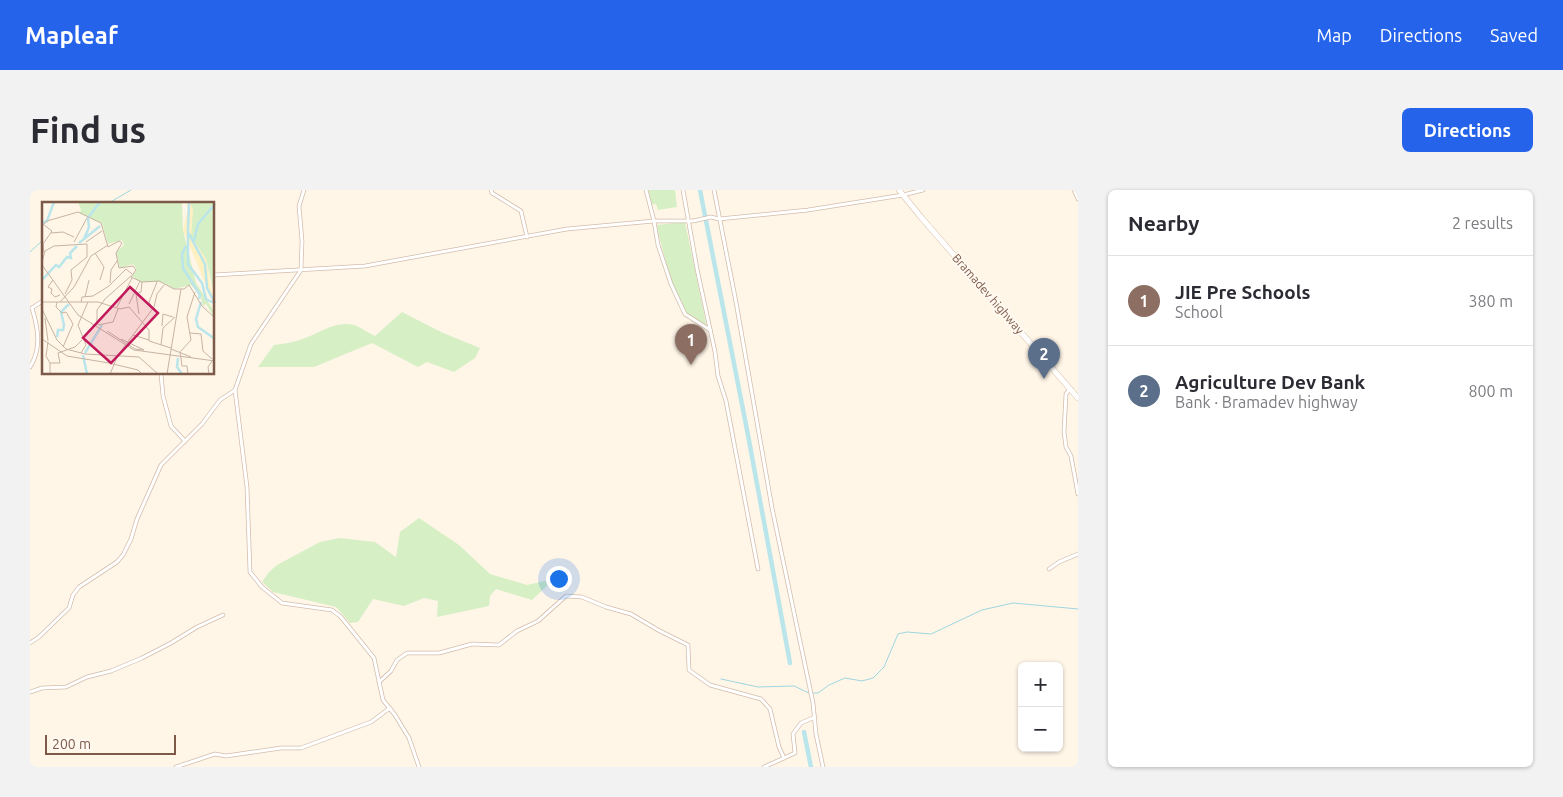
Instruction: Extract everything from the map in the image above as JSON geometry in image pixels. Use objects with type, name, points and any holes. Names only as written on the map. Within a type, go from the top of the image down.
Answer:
[{"type":"street","points":[[304,190],[299,206],[302,241],[301,270],[251,344],[235,390],[247,487],[250,572],[262,587],[282,603],[332,610],[340,617],[374,658],[383,700],[409,738],[419,767]]},
{"type":"street","points":[[491,190],[492,193],[521,210],[528,236]]},
{"type":"street","points":[[646,190],[658,245],[670,284],[685,314],[710,330]]},
{"type":"street","points":[[683,190],[718,376],[726,400],[758,569]]},
{"type":"street","points":[[714,190],[736,302],[772,508],[814,703],[823,767]]},
{"type":"street","points":[[215,275],[365,266],[567,229],[654,221],[694,220],[712,217],[719,219],[808,210],[901,192],[923,190]]},
{"type":"street","points":[[1074,190],[1078,199]]},
{"type":"street","name":"Bramadev highway","points":[[901,192],[1078,398]]},
{"type":"street","points":[[30,367],[36,358],[38,330],[31,308],[42,301]]},
{"type":"street","points":[[160,375],[163,396],[171,426],[185,441]]},
{"type":"street","points":[[1070,388],[1066,394],[1064,432],[1066,448],[1071,456],[1078,494]]},
{"type":"street","points":[[30,643],[40,637],[69,608],[79,587],[117,562],[123,555],[161,465],[202,424],[220,400],[235,390]]},
{"type":"street","points":[[1049,569],[1059,562],[1078,554]]},
{"type":"street","points":[[379,682],[391,671],[397,660],[407,653],[439,653],[472,644],[499,645],[517,631],[538,621],[566,596],[582,597],[606,607],[631,614],[688,645],[689,670],[710,685],[761,699],[770,709],[779,747],[784,758]]},
{"type":"street","points":[[30,692],[42,688],[66,687],[87,677],[111,671],[142,658],[197,627],[223,615]]},
{"type":"street","points":[[176,767],[215,754],[226,756],[281,748],[301,748],[371,722],[390,708]]},
{"type":"street","points":[[764,767],[795,753],[792,734],[801,723],[815,717]]},
{"type":"green space","points":[[648,190],[675,190],[677,207],[658,210],[656,204],[651,205]]},
{"type":"green space","points":[[685,222],[707,328],[685,313],[670,278],[656,225]]},
{"type":"green space","points":[[402,312],[441,332],[480,348],[475,358],[454,372],[427,362],[418,367],[372,343],[314,367],[258,367],[274,345],[297,341],[341,324],[354,325],[375,336]]},
{"type":"green space","points":[[419,518],[459,545],[490,574],[527,585],[549,580],[550,583],[532,600],[496,589],[490,596],[489,606],[437,617],[438,601],[424,598],[404,606],[373,599],[358,622],[350,623],[336,607],[273,592],[262,582],[277,565],[320,542],[340,538],[375,542],[396,557],[400,532]]},
{"type":"waterway","points":[[110,202],[131,190]]},
{"type":"waterway","points":[[700,190],[790,663]]},
{"type":"waterway","points":[[30,252],[42,241]]},
{"type":"waterway","points":[[721,679],[758,687],[794,686],[809,693],[818,693],[829,685],[845,678],[862,681],[873,678],[884,667],[898,634],[907,632],[931,634],[982,610],[1013,603],[1078,609]]},
{"type":"waterway","points":[[804,732],[811,767]]},
{"type":"place","name":"JIE Pre Schools","points":[[691,365]]},
{"type":"place","name":"Agriculture Dev Bank","points":[[1044,379]]}]
